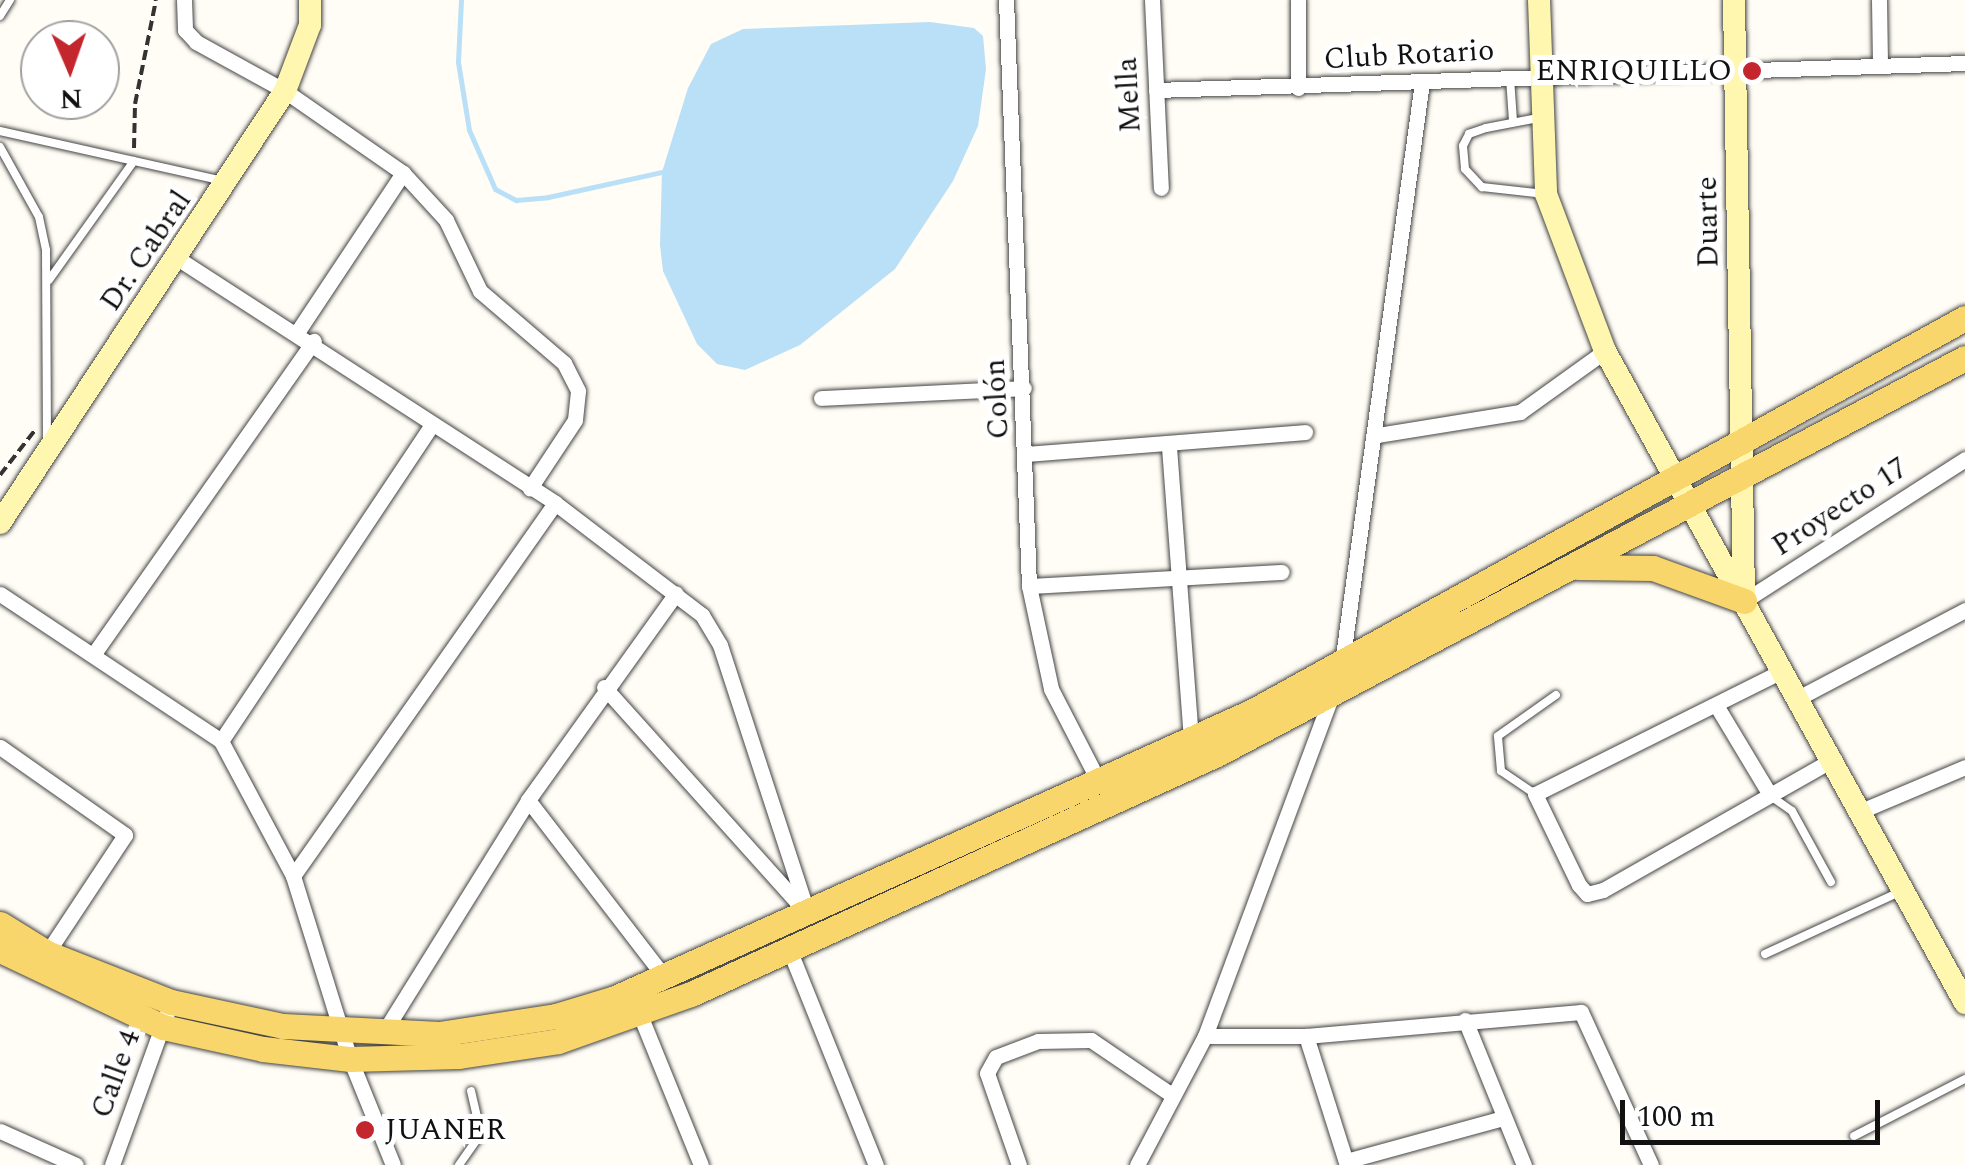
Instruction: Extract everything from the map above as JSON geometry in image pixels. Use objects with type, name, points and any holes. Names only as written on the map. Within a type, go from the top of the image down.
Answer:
[{"type":"main road","name":"Dr. Cabral","points":[[0,523],[229,182],[285,91],[310,25],[310,0]]},
{"type":"main road","points":[[1539,0],[1546,194],[1605,351],[1904,890],[1956,968],[1965,1003]]},
{"type":"main road","name":"Duarte","points":[[1734,0],[1744,601]]},
{"type":"main road","points":[[0,924],[46,952],[172,1002],[342,1033],[439,1034],[556,1016],[666,978],[1191,739],[1341,665],[1676,476],[1744,443],[1857,374],[1965,318]]},
{"type":"main road","points":[[0,950],[163,1027],[350,1058],[485,1052],[558,1040],[640,1015],[789,949],[1332,695],[1965,358]]},
{"type":"main road","points":[[1857,374],[1875,406]]},
{"type":"main road","points":[[1574,566],[1653,568],[1744,601]]},
{"type":"street","points":[[184,0],[185,30],[196,42],[285,91],[403,172],[446,220],[480,290],[573,377],[574,420],[530,488]]},
{"type":"street","name":"Colón","points":[[1006,0],[1030,586],[1051,689],[1098,782]]},
{"type":"street","name":"Mella","points":[[1152,0],[1161,188]]},
{"type":"street","points":[[1298,0],[1298,88]]},
{"type":"street","points":[[1880,0],[1880,64]]},
{"type":"street","name":"Club Rotario","points":[[1156,90],[1965,62]]},
{"type":"street","points":[[1136,1165],[1205,1036],[1341,665],[1378,436],[1422,82]]},
{"type":"street","points":[[298,331],[403,172]]},
{"type":"street","points":[[176,258],[314,341],[430,428],[555,504],[702,615],[720,645],[808,914]]},
{"type":"street","points":[[93,655],[314,341]]},
{"type":"street","points":[[1378,436],[1520,412],[1605,351]]},
{"type":"street","points":[[821,398],[1024,388]]},
{"type":"street","points":[[221,740],[430,428]]},
{"type":"street","points":[[1027,454],[1169,447],[1305,432]]},
{"type":"street","points":[[1169,447],[1191,739]]},
{"type":"street","name":"Proyecto 17","points":[[1744,601],[1965,458]]},
{"type":"street","points":[[293,876],[555,504]]},
{"type":"street","points":[[1030,586],[1179,582],[1282,572]]},
{"type":"street","points":[[382,1034],[528,800],[604,687],[676,593]]},
{"type":"street","points":[[0,594],[221,740],[293,876],[350,1058],[393,1165]]},
{"type":"street","points":[[1800,697],[1965,610]]},
{"type":"street","points":[[1784,670],[1536,794],[1537,807],[1587,894],[1834,758]]},
{"type":"street","points":[[604,687],[808,914]]},
{"type":"street","points":[[1716,706],[1770,795]]},
{"type":"street","points":[[0,747],[125,835],[46,952]]},
{"type":"street","points":[[1861,811],[1965,767]]},
{"type":"street","points":[[528,800],[666,978]]},
{"type":"street","points":[[789,949],[876,1165]]},
{"type":"street","name":"Calle 4","points":[[112,1165],[172,1002]]},
{"type":"street","points":[[1205,1036],[1306,1036],[1580,1012],[1652,1165]]},
{"type":"street","points":[[640,1015],[701,1165]]},
{"type":"street","points":[[1465,1020],[1524,1165]]},
{"type":"street","points":[[1306,1036],[1346,1163],[1503,1118]]},
{"type":"street","points":[[1019,1165],[987,1073],[996,1057],[1038,1041],[1090,1040],[1172,1095]]},
{"type":"street","points":[[0,1131],[76,1165]]},
{"type":"lane","points":[[0,16],[10,0]]},
{"type":"lane","points":[[1510,78],[1513,121]]},
{"type":"lane","points":[[1543,118],[1513,121],[1468,134],[1466,169],[1482,187],[1546,194]]},
{"type":"lane","points":[[0,130],[229,182]]},
{"type":"lane","points":[[0,147],[39,217],[49,280],[47,452]]},
{"type":"lane","points":[[49,280],[134,160]]},
{"type":"lane","points":[[1536,794],[1501,771],[1498,736],[1556,695]]},
{"type":"lane","points":[[1770,795],[1792,810],[1831,882]]},
{"type":"lane","points":[[1765,954],[1904,890]]},
{"type":"lane","points":[[1854,1136],[1965,1079]]},
{"type":"lane","points":[[459,1165],[480,1134],[471,1091]]},
{"type":"path","points":[[134,160],[135,104],[156,0]]},
{"type":"path","points":[[0,474],[48,413]]},
{"type":"water","points":[[930,22],[974,28],[983,36],[986,69],[978,126],[953,181],[895,269],[800,345],[745,370],[717,364],[697,344],[663,271],[660,245],[662,172],[688,88],[711,44],[743,29]]},
{"type":"waterway","points":[[461,0],[458,62],[469,130],[495,189],[516,200],[548,197],[662,172]]},
{"type":"place","name":"ENRIQUILLO","points":[[1752,71]]},
{"type":"place","name":"JUANER","points":[[365,1130]]}]
